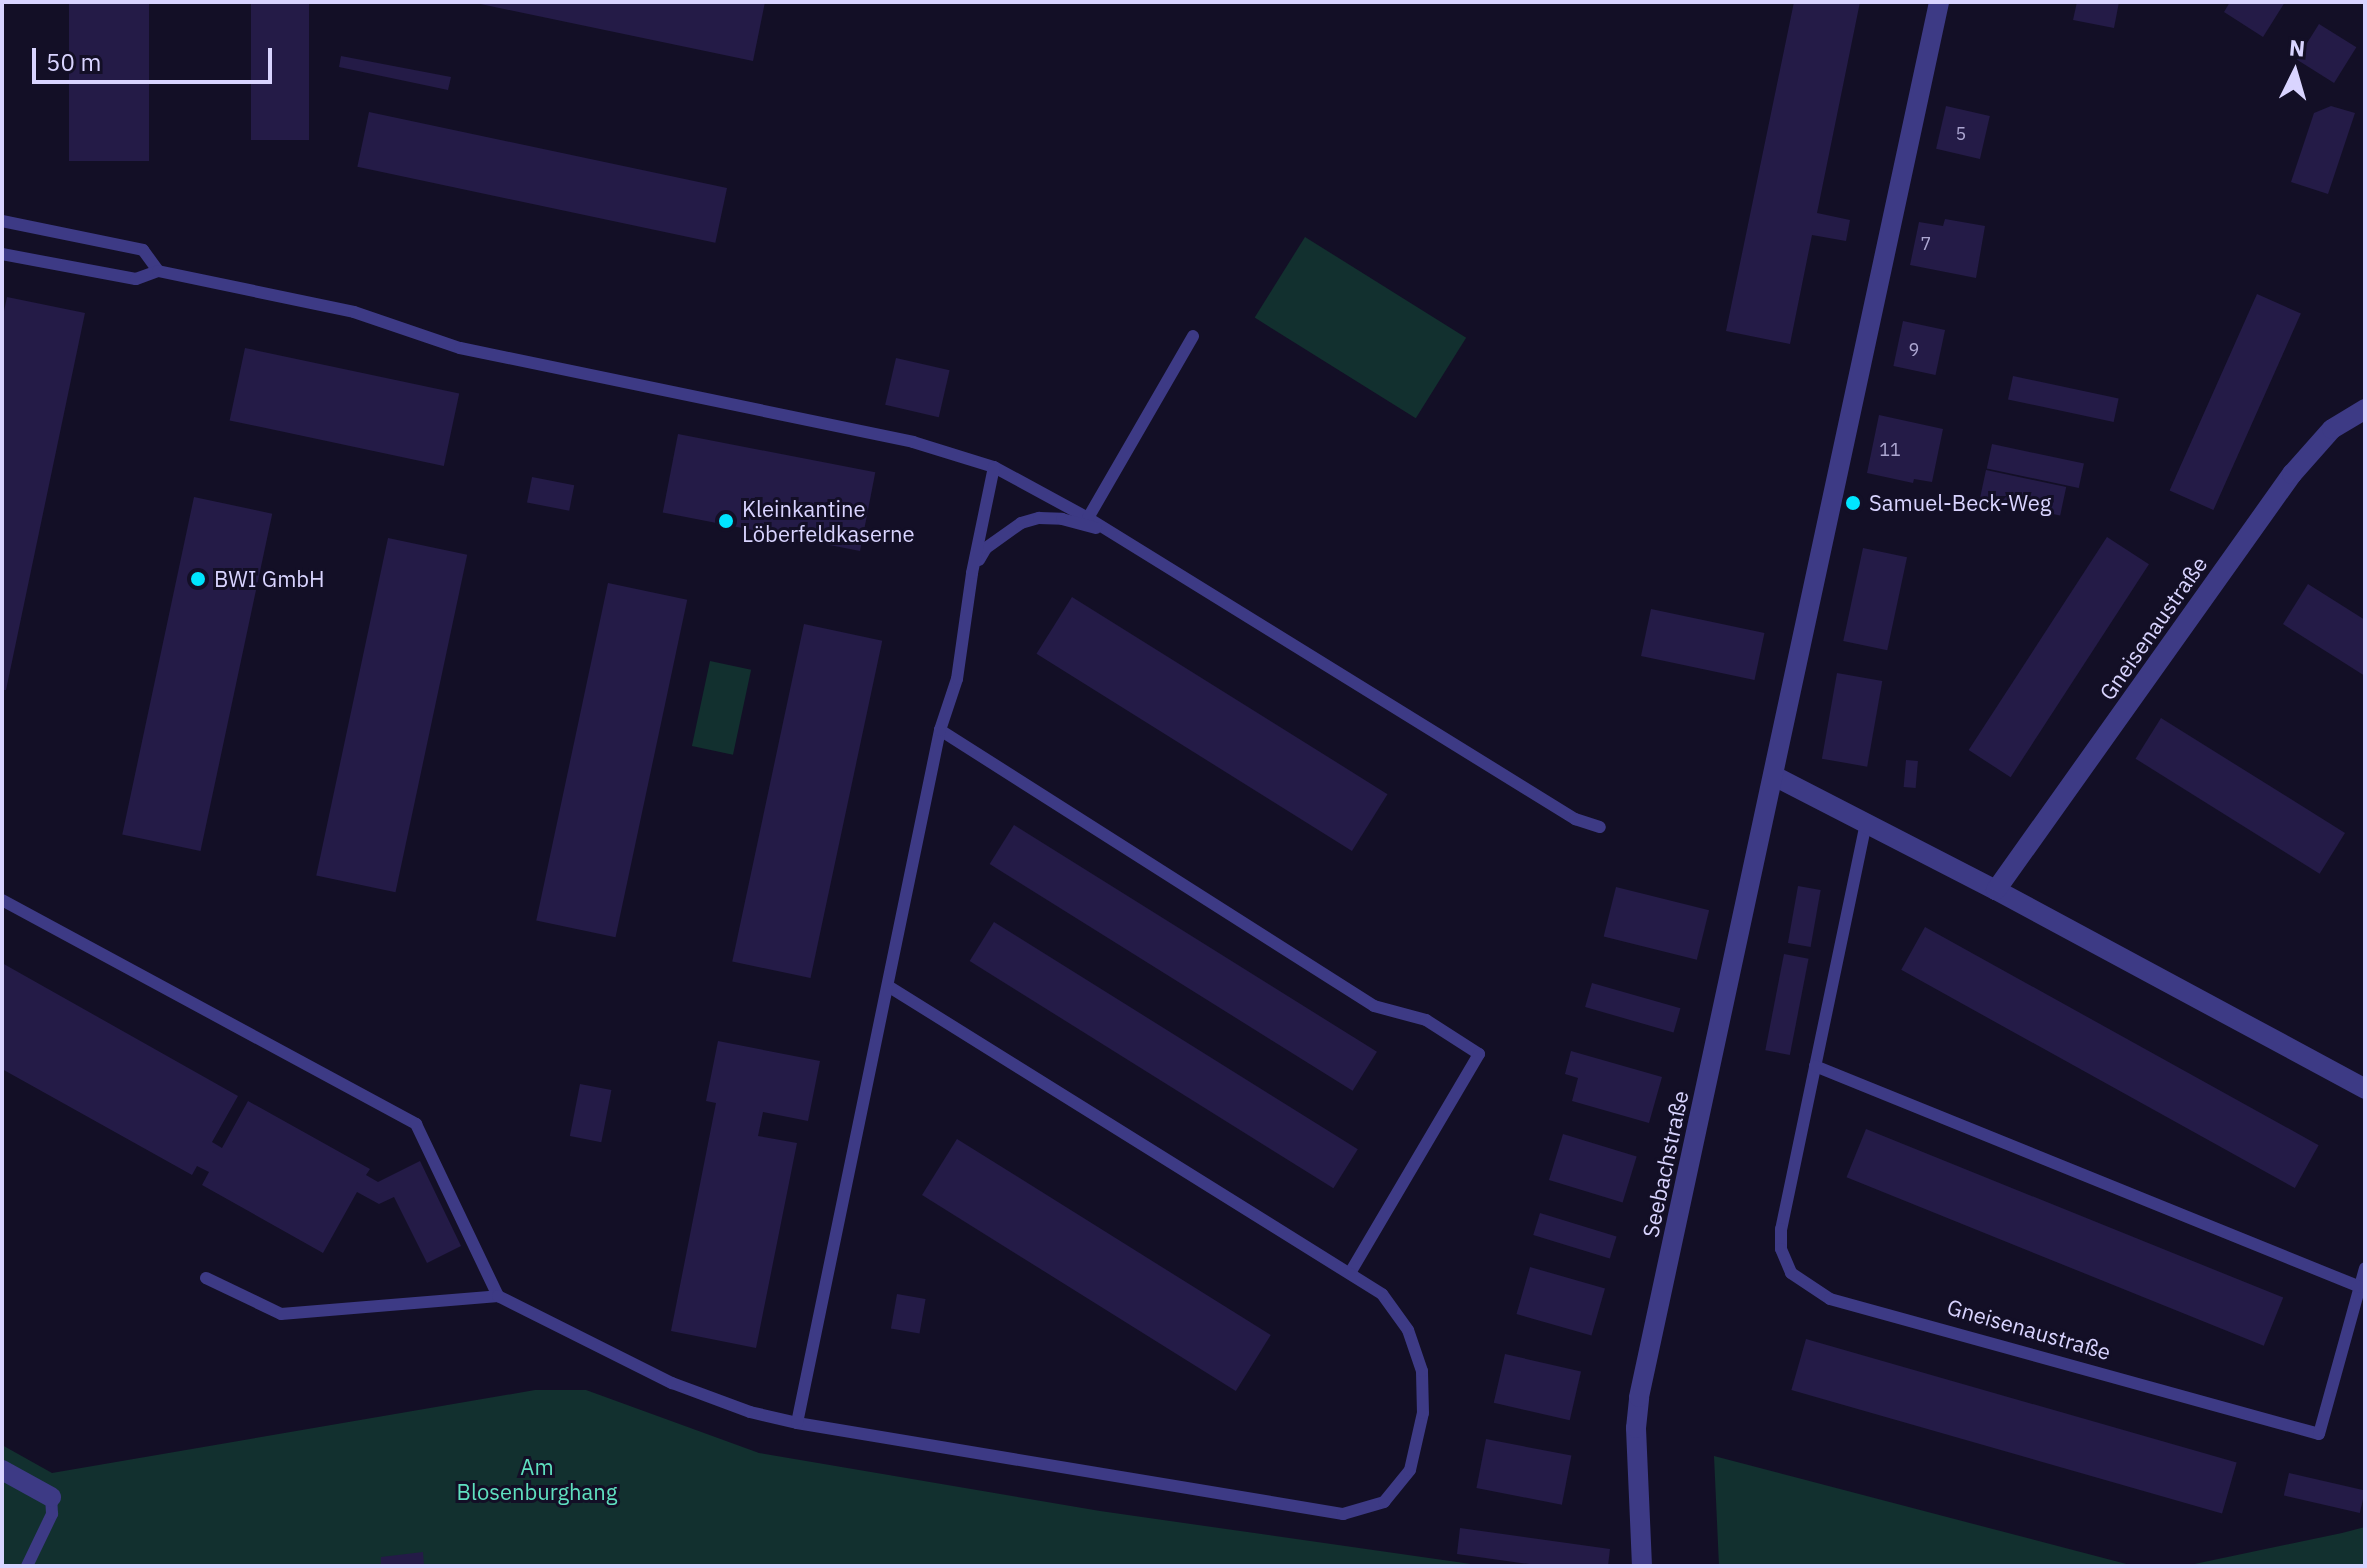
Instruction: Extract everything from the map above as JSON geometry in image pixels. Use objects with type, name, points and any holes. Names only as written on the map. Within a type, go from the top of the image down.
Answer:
[{"type":"street","points":[[1939,2],[1774,776],[1996,890],[2365,1089]]},
{"type":"street","name":"Gneisenaustraße","points":[[1996,890],[2292,474],[2332,429],[2365,409]]},
{"type":"street","name":"Seebachstraße","points":[[1642,1566],[1636,1428],[1639,1397],[1774,776]]},
{"type":"street","points":[[2,1470],[51,1497]]},
{"type":"lane","points":[[2,221],[143,250],[158,271]]},
{"type":"lane","points":[[2,254],[136,279],[158,271],[354,312],[460,348],[913,442],[994,467],[1088,518],[1553,806],[1575,819],[1600,827]]},
{"type":"lane","points":[[1088,518],[1193,336]]},
{"type":"lane","points":[[797,1423],[940,730],[957,679],[972,573],[994,467]]},
{"type":"lane","points":[[972,573],[986,548],[1021,523],[1039,518],[1062,519],[1110,532]]},
{"type":"lane","points":[[940,730],[1374,1006],[1426,1020],[1479,1054],[1350,1273]]},
{"type":"lane","name":"Gneisenaustraße","points":[[1866,823],[1781,1229],[1781,1249],[1791,1273],[1830,1299],[2319,1434],[2365,1268]]},
{"type":"lane","points":[[2,900],[416,1124],[498,1296]]},
{"type":"lane","points":[[206,1278],[281,1314],[498,1296],[672,1383],[750,1412],[797,1423],[1343,1514],[1384,1502],[1410,1470],[1423,1413],[1422,1371],[1408,1330],[1382,1294],[888,986]]},
{"type":"lane","points":[[1815,1066],[2360,1287]]},
{"type":"lane","points":[[27,1566],[52,1514],[51,1497]]},
{"type":"green space","points":[[1305,237],[1466,338],[1416,418],[1255,318]]},
{"type":"green space","points":[[710,661],[751,670],[733,755],[692,746]]},
{"type":"green space","name":"Am Blosenburghang","points":[[535,1390],[586,1390],[759,1453],[1100,1511],[1485,1566],[2,1566],[2,1445],[52,1473]]},
{"type":"green space","points":[[1714,1456],[2134,1566],[1719,1566]]},
{"type":"green space","points":[[2365,1527],[2365,1566],[2185,1566],[2342,1533]]},
{"type":"building","points":[[69,2],[149,2],[149,161],[69,161]]},
{"type":"building","points":[[251,2],[309,2],[309,140],[251,140]]},
{"type":"building","points":[[471,2],[765,2],[753,61]]},
{"type":"building","points":[[1794,2],[1860,2],[1817,213],[1850,220],[1846,241],[1812,235],[1790,344],[1726,331]]},
{"type":"building","points":[[2077,2],[2119,2],[2114,28],[2073,20]]},
{"type":"building","points":[[2230,2],[2285,2],[2263,37],[2224,12]]},
{"type":"building","points":[[2319,24],[2356,47],[2334,83],[2297,60]]},
{"type":"building","points":[[341,56],[451,77],[448,90],[339,67]]},
{"type":"building","points":[[1946,106],[1990,116],[1980,159],[1936,149]]},
{"type":"building","points":[[2331,106],[2355,113],[2328,194],[2291,182],[2314,113]]},
{"type":"building","points":[[369,112],[727,188],[715,243],[357,167]]},
{"type":"building","points":[[1945,219],[1985,226],[1976,278],[1910,265],[1919,222],[1943,226]]},
{"type":"building","points":[[2257,294],[2301,314],[2213,510],[2170,490]]},
{"type":"building","points":[[7,297],[85,313],[6,690],[2,690],[2,320]]},
{"type":"building","points":[[1903,321],[1945,330],[1935,375],[1893,366]]},
{"type":"building","points":[[245,348],[459,394],[444,466],[230,420]]},
{"type":"building","points":[[896,358],[950,370],[939,417],[885,405]]},
{"type":"building","points":[[2013,376],[2119,398],[2114,422],[2008,399]]},
{"type":"building","points":[[1879,415],[1943,429],[1932,482],[1914,479],[1913,483],[1867,473]]},
{"type":"building","points":[[678,434],[875,472],[860,551],[663,513]]},
{"type":"building","points":[[1992,444],[2084,464],[2079,488],[1987,468]]},
{"type":"building","points":[[1986,470],[2066,487],[2060,515],[1980,498]]},
{"type":"building","points":[[532,477],[574,485],[569,511],[527,503]]},
{"type":"building","points":[[194,497],[272,514],[201,851],[122,834]]},
{"type":"building","points":[[2107,537],[2149,564],[2011,777],[1969,750]]},
{"type":"building","points":[[388,538],[467,555],[396,892],[316,875]]},
{"type":"building","points":[[1863,548],[1907,557],[1887,650],[1843,641]]},
{"type":"building","points":[[608,583],[687,600],[616,937],[536,920]]},
{"type":"building","points":[[2308,584],[2365,620],[2365,676],[2283,624]]},
{"type":"building","points":[[1072,597],[1387,794],[1352,851],[1036,654]]},
{"type":"building","points":[[1651,609],[1764,633],[1754,680],[1641,656]]},
{"type":"building","points":[[804,624],[882,641],[811,978],[732,961]]},
{"type":"building","points":[[1837,673],[1882,681],[1867,767],[1822,759]]},
{"type":"building","points":[[2161,718],[2345,833],[2320,874],[2136,759]]},
{"type":"building","points":[[1906,760],[1918,761],[1916,788],[1904,787]]},
{"type":"building","points":[[1014,825],[1377,1052],[1353,1091],[990,864]]},
{"type":"building","points":[[1798,886],[1821,890],[1811,947],[1788,943]]},
{"type":"building","points":[[1616,887],[1709,910],[1697,960],[1604,936]]},
{"type":"building","points":[[994,922],[1358,1149],[1333,1188],[970,961]]},
{"type":"building","points":[[1925,927],[2319,1145],[2295,1188],[1901,970]]},
{"type":"building","points":[[1784,954],[1809,959],[1790,1055],[1765,1050]]},
{"type":"building","points":[[2,963],[238,1096],[212,1142],[222,1148],[248,1101],[370,1169],[366,1175],[378,1182],[420,1161],[461,1246],[427,1263],[394,1197],[379,1204],[357,1192],[323,1253],[202,1185],[209,1172],[197,1166],[192,1175],[2,1069]]},
{"type":"building","points":[[1592,983],[1680,1008],[1674,1032],[1585,1007]]},
{"type":"building","points":[[718,1041],[820,1061],[808,1121],[763,1112],[758,1136],[797,1143],[756,1348],[671,1331],[716,1103],[706,1101]]},
{"type":"building","points":[[1571,1051],[1662,1077],[1649,1123],[1572,1101],[1578,1078],[1565,1074]]},
{"type":"building","points":[[580,1084],[611,1090],[601,1142],[570,1136]]},
{"type":"building","points":[[1866,1129],[2283,1298],[2264,1346],[1847,1177]]},
{"type":"building","points":[[1563,1134],[1637,1157],[1623,1202],[1549,1180]]},
{"type":"building","points":[[957,1139],[1271,1335],[1236,1391],[922,1195]]},
{"type":"building","points":[[1540,1213],[1617,1236],[1610,1258],[1533,1235]]},
{"type":"building","points":[[1530,1267],[1605,1288],[1591,1336],[1516,1314]]},
{"type":"building","points":[[897,1294],[926,1299],[919,1334],[891,1328]]},
{"type":"building","points":[[1806,1339],[2237,1462],[2222,1513],[1791,1390]]},
{"type":"building","points":[[1505,1354],[1581,1372],[1570,1420],[1494,1403]]},
{"type":"building","points":[[1486,1439],[1571,1456],[1562,1505],[1476,1488]]},
{"type":"building","points":[[2289,1473],[2365,1491],[2360,1513],[2284,1495]]},
{"type":"building","points":[[1460,1528],[1610,1549],[1608,1566],[1543,1566],[1457,1554]]},
{"type":"building","points":[[423,1552],[424,1566],[381,1566],[381,1557]]},
{"type":"place","name":"Samuel-Beck-Weg","points":[[1853,503]]},
{"type":"place","name":"Kleinkantine Löberfeldkaserne","points":[[726,521]]},
{"type":"place","name":"BWI GmbH","points":[[198,579]]}]
